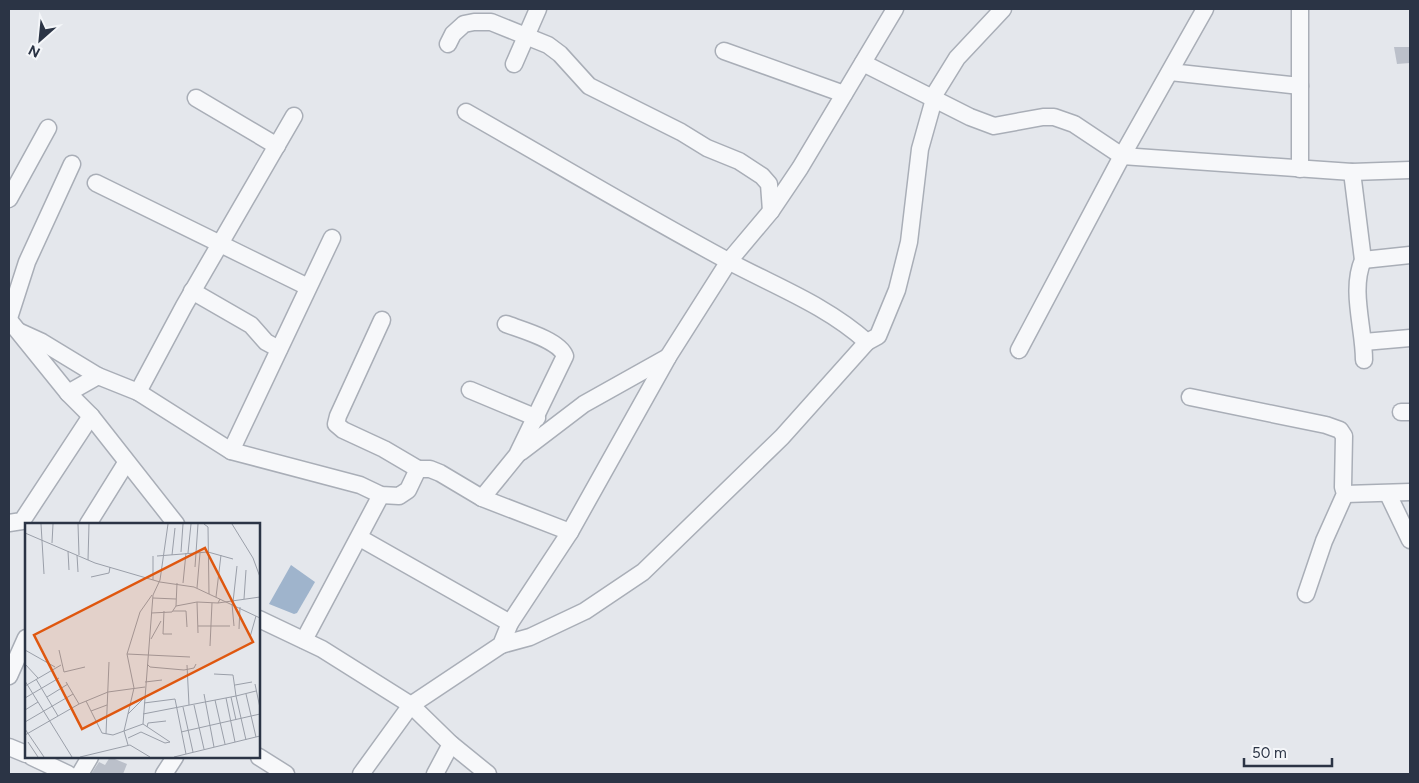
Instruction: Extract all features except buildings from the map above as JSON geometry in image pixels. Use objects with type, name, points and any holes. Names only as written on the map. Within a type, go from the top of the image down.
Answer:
[{"type":"street","points":[[514,64],[538,9]]},
{"type":"street","points":[[501,645],[510,623],[570,532],[668,357],[729,261],[770,210],[800,168],[895,9]]},
{"type":"street","points":[[361,774],[411,705],[501,645],[530,638],[585,611],[643,572],[782,437],[867,342],[878,336],[897,290],[909,242],[920,149],[934,99],[957,58],[1003,9]]},
{"type":"street","points":[[1019,350],[1122,156],[1205,9]]},
{"type":"street","points":[[1300,9],[1300,170]]},
{"type":"street","points":[[448,44],[453,34],[464,24],[491,22],[548,45],[560,54],[589,86],[681,132],[707,148],[739,161],[762,176],[769,184],[770,210]]},
{"type":"street","points":[[724,51],[844,94]]},
{"type":"street","points":[[863,63],[970,118],[994,126],[1044,117],[1064,120],[1122,156],[1300,170],[1352,172],[1410,170]]},
{"type":"street","points":[[1170,72],[1300,86]]},
{"type":"street","points":[[196,98],[277,146]]},
{"type":"street","points":[[466,112],[729,261],[818,307],[842,321],[867,342]]},
{"type":"street","points":[[138,392],[192,291],[294,116]]},
{"type":"street","points":[[9,199],[48,128]]},
{"type":"street","points":[[11,324],[27,262],[72,164]]},
{"type":"street","points":[[1352,172],[1363,260],[1358,290],[1364,342],[1364,360]]},
{"type":"street","points":[[96,183],[308,287]]},
{"type":"street","points":[[230,451],[332,238]]},
{"type":"street","points":[[1363,260],[1410,255]]},
{"type":"street","points":[[192,291],[251,325],[266,342],[279,349]]},
{"type":"street","points":[[382,320],[336,424],[343,430],[384,449],[418,468],[430,469],[440,473],[482,498],[570,532]]},
{"type":"street","points":[[11,324],[98,376],[138,392],[230,451],[360,485],[381,495],[399,496],[408,490],[418,468]]},
{"type":"street","points":[[11,324],[68,393],[91,416],[126,463],[175,523]]},
{"type":"street","points":[[482,498],[517,455],[537,418],[565,356],[563,349],[555,344],[506,324]]},
{"type":"street","points":[[1364,342],[1410,338]]},
{"type":"street","points":[[517,455],[584,404],[668,357]]},
{"type":"street","points":[[68,393],[98,376]]},
{"type":"street","points":[[470,390],[537,418]]},
{"type":"street","points":[[1190,397],[1298,418],[1340,430],[1344,442],[1343,487],[1345,494],[1324,541],[1306,594]]},
{"type":"street","points":[[9,523],[22,521],[91,416]]},
{"type":"street","points":[[89,523],[126,463]]},
{"type":"street","points":[[1345,494],[1410,492]]},
{"type":"street","points":[[1388,494],[1410,540]]},
{"type":"street","points":[[304,640],[360,538],[381,495]]},
{"type":"street","points":[[360,538],[510,623]]},
{"type":"street","points":[[260,620],[322,649],[411,705],[451,744],[488,774]]},
{"type":"street","points":[[9,676],[25,640]]},
{"type":"street","points":[[435,774],[451,744]]},
{"type":"street","points":[[9,747],[25,754]]},
{"type":"street","points":[[260,757],[275,771]]},
{"type":"street","points":[[80,774],[89,758]]},
{"type":"street","points":[[164,774],[174,758]]},
{"type":"street","points":[[43,759],[68,774]]},
{"type":"water","points":[[291,565],[315,582],[297,613],[294,614],[269,604]]}]
